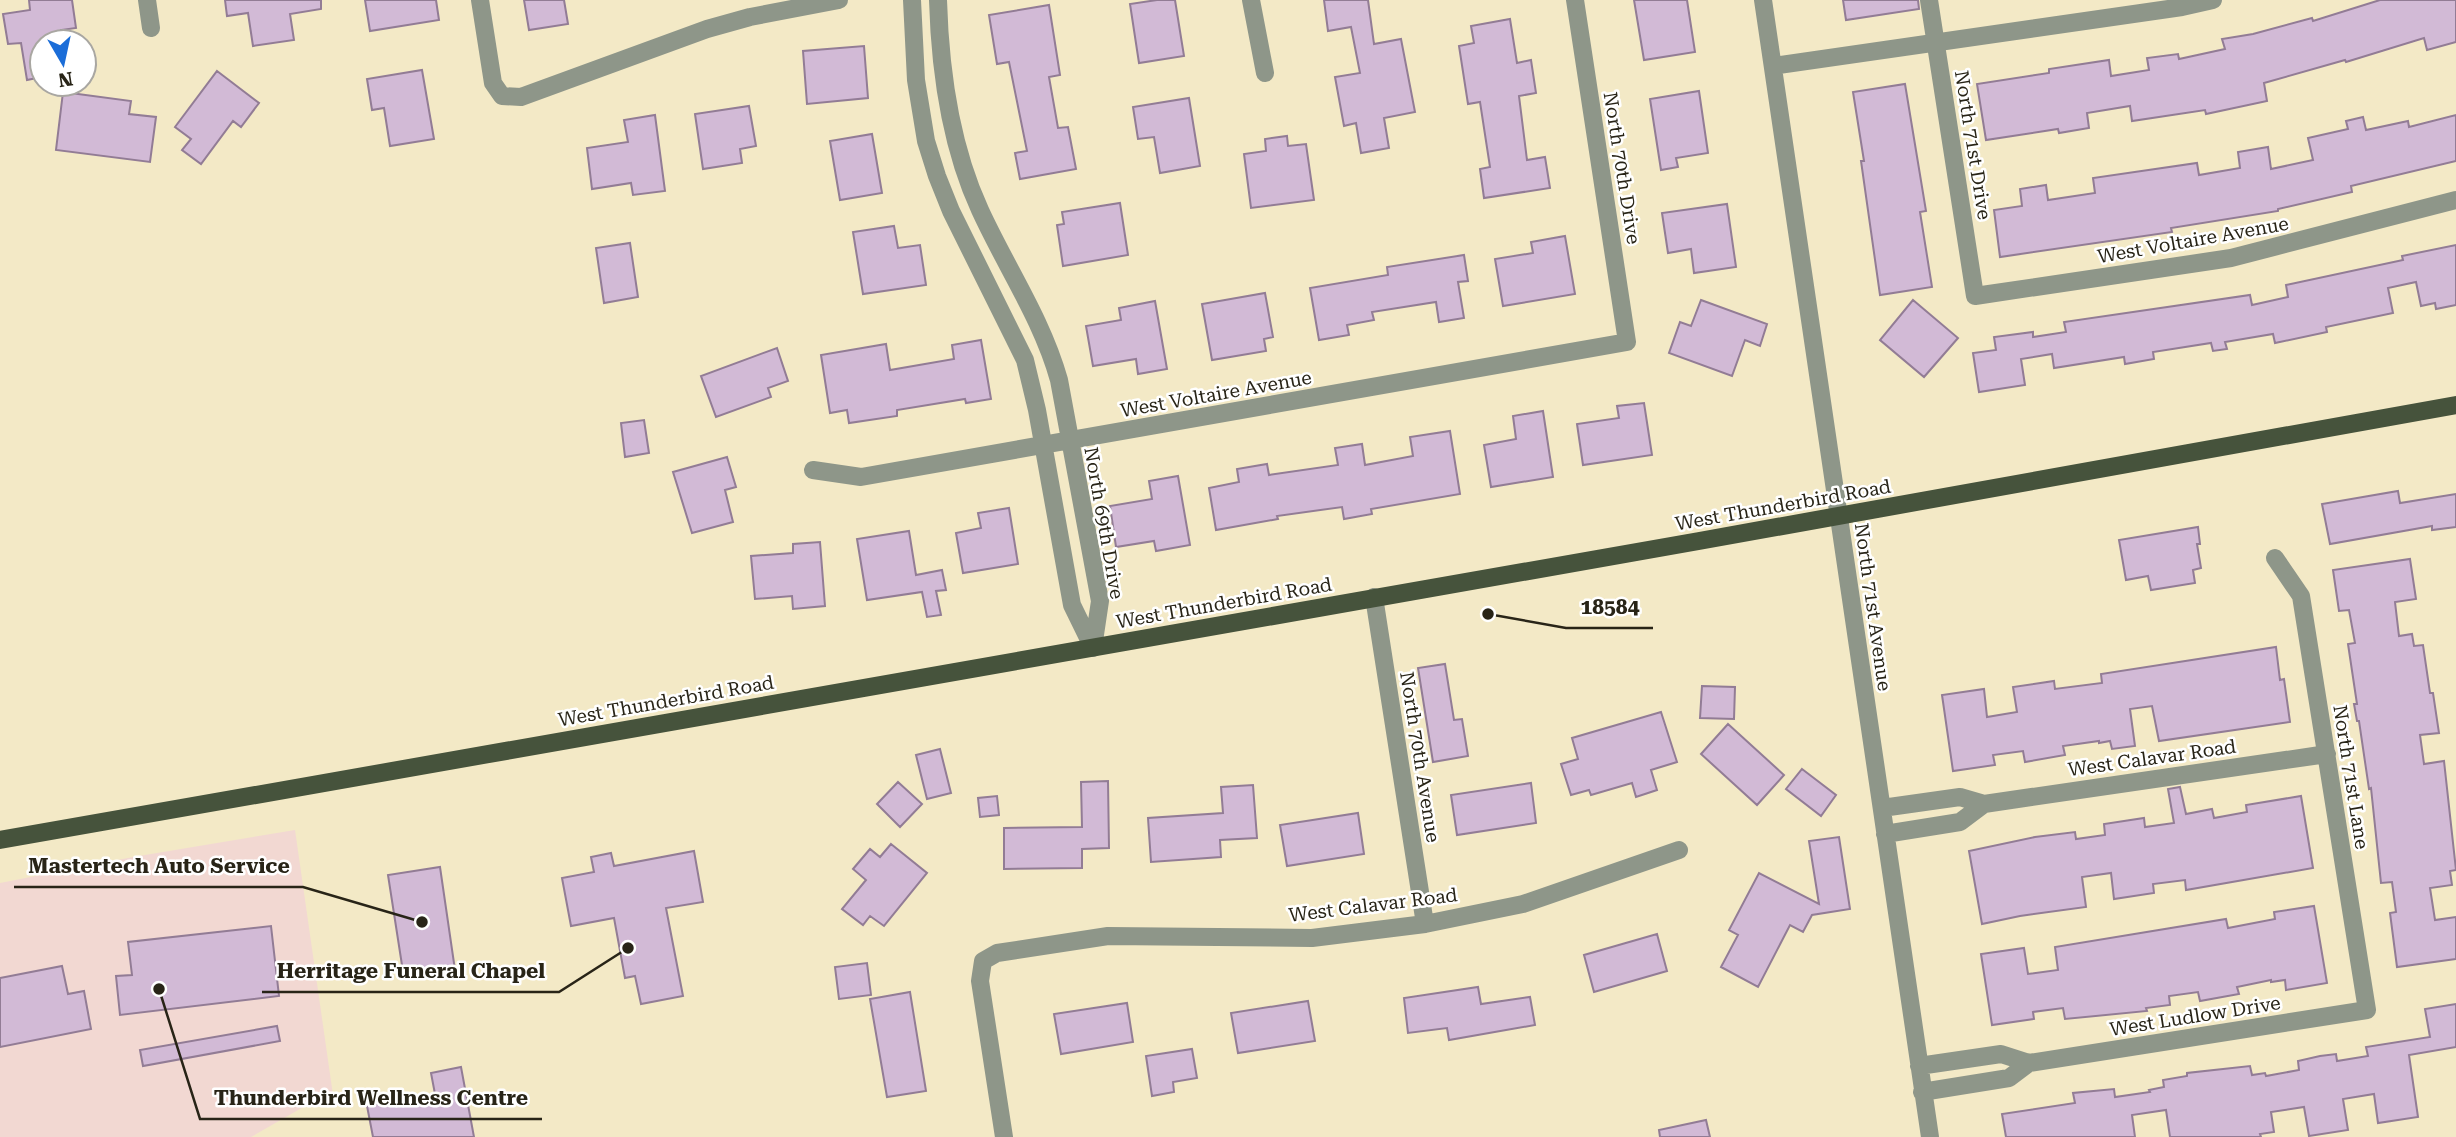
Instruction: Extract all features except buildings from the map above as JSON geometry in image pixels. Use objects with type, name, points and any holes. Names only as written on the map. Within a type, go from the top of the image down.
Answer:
[{"type":"main road","name":"West Thunderbird Road","points":[[0,840],[2456,405]]},
{"type":"street","points":[[147,0],[151,28]]},
{"type":"street","points":[[480,0],[492,83],[502,96],[521,97],[707,29],[750,17],[839,0]]},
{"type":"street","points":[[912,0],[915,70],[926,141],[950,208],[1025,360],[1072,605],[1093,648]]},
{"type":"street","name":"North 69th Drive","points":[[938,0],[948,107],[959,149],[975,197],[1051,352],[1059,380],[1100,601],[1093,648]]},
{"type":"street","points":[[1251,0],[1265,73]]},
{"type":"street","name":"North 70th Drive","points":[[1575,0],[1627,342]]},
{"type":"street","name":"North 71st Avenue","points":[[1763,0],[1930,1137]]},
{"type":"street","name":"North 71st Drive","points":[[1929,0],[1975,296]]},
{"type":"street","points":[[1773,66],[2182,7],[2213,0]]},
{"type":"street","points":[[950,208],[975,197]]},
{"type":"street","name":"West Voltaire Avenue","points":[[1975,296],[2231,258],[2456,200]]},
{"type":"street","name":"West Voltaire Avenue","points":[[813,470],[861,477],[1627,342]]},
{"type":"street","name":"North 71st Lane","points":[[2275,558],[2301,596],[2367,1010]]},
{"type":"street","name":"North 70th Avenue","points":[[1374,597],[1425,924]]},
{"type":"street","name":"West Calavar Road","points":[[1882,808],[1961,797],[1984,804],[2327,754]]},
{"type":"street","points":[[1939,799],[1944,825]]},
{"type":"street","name":"West Calavar Road","points":[[1885,834],[1960,822],[1984,804]]},
{"type":"street","name":"West Calavar Road","points":[[1004,1137],[980,981],[982,961],[997,953],[1108,936],[1312,938],[1425,924],[1523,904],[1679,850]]},
{"type":"street","name":"West Ludlow Drive","points":[[1919,1066],[2001,1054],[2029,1063],[2367,1010]]},
{"type":"street","points":[[1977,1057],[1981,1083]]},
{"type":"street","name":"West Ludlow Drive","points":[[1923,1092],[2009,1078],[2029,1063]]},
{"type":"shaded area","points":[[295,830],[333,1095],[321,1097],[251,1137],[0,1137],[0,883]]},
{"type":"place","name":"18584","points":[[1488,614]]},
{"type":"place","name":"Mastertech Auto Service","points":[[422,922]]},
{"type":"place","name":"Herritage Funeral Chapel","points":[[628,948]]},
{"type":"place","name":"Thunderbird Wellness Centre","points":[[159,989]]}]
